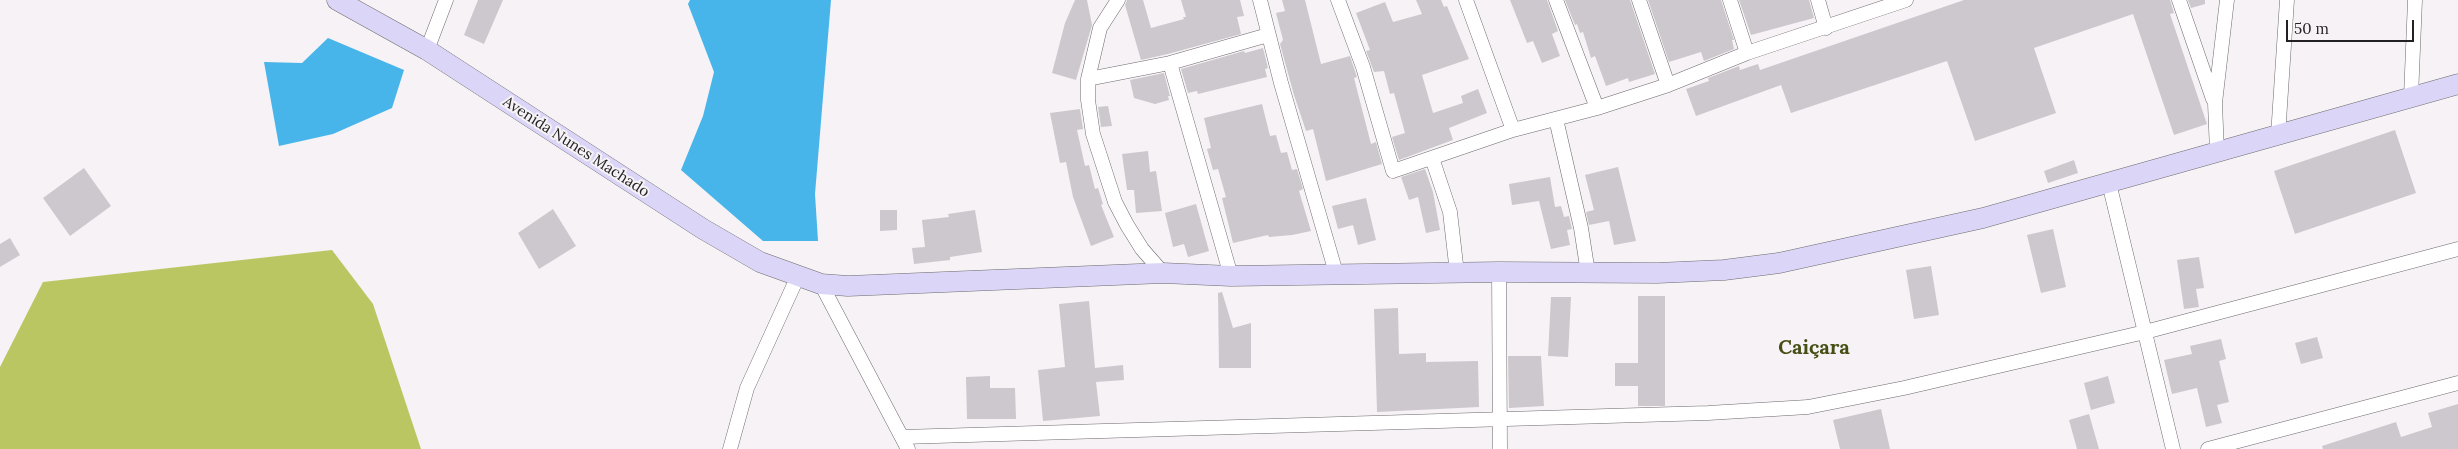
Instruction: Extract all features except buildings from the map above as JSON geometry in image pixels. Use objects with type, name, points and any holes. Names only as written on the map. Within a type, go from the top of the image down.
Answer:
[{"type":"main road","name":"Avenida Nunes Machado","points":[[337,0],[427,50],[703,229],[760,262],[820,284],[848,286],[1163,273],[1231,276],[1336,273],[1657,273],[1724,270],[1779,263],[1983,218],[2458,84]]},
{"type":"street","points":[[427,50],[446,0]]},
{"type":"street","points":[[1118,0],[1100,28],[1088,79],[1088,100],[1093,134],[1115,202],[1142,249],[1163,273]]},
{"type":"street","points":[[1260,0],[1268,35],[1336,273]]},
{"type":"street","points":[[1338,0],[1363,66],[1393,171],[1513,130],[1597,108],[1668,85],[1747,53],[1906,0]]},
{"type":"street","points":[[1466,0],[1513,130]]},
{"type":"street","points":[[1556,0],[1597,108]]},
{"type":"street","points":[[1639,0],[1668,85]]},
{"type":"street","points":[[1730,0],[1747,53]]},
{"type":"street","points":[[1818,0],[1826,28]]},
{"type":"street","points":[[2180,0],[2215,103]]},
{"type":"street","points":[[2217,152],[2215,103],[2227,0]]},
{"type":"street","points":[[2278,136],[2287,0]]},
{"type":"street","points":[[2411,97],[2415,0]]},
{"type":"street","points":[[1088,79],[1170,63],[1268,35]]},
{"type":"street","points":[[1170,63],[1231,276]]},
{"type":"street","points":[[1556,119],[1581,228],[1588,273]]},
{"type":"street","points":[[1432,158],[1450,212],[1457,273]]},
{"type":"street","points":[[2109,182],[2173,449]]},
{"type":"street","points":[[820,284],[905,443],[1500,419],[1708,413],[1808,407],[1904,388],[2145,332],[2458,249]]},
{"type":"street","points":[[1499,272],[1500,449]]},
{"type":"street","points":[[730,449],[747,388],[798,276]]},
{"type":"street","points":[[2208,449],[2458,383]]},
{"type":"green space","points":[[332,250],[373,304],[421,449],[0,449],[0,367],[43,282]]},
{"type":"water","points":[[690,0],[831,0],[815,194],[818,241],[763,241],[681,170],[703,116],[714,72],[688,4]]},
{"type":"water","points":[[328,38],[404,70],[392,108],[333,134],[279,146],[264,62],[302,63]]},
{"type":"district","name":"Caiçara","points":[[1814,348]]}]
